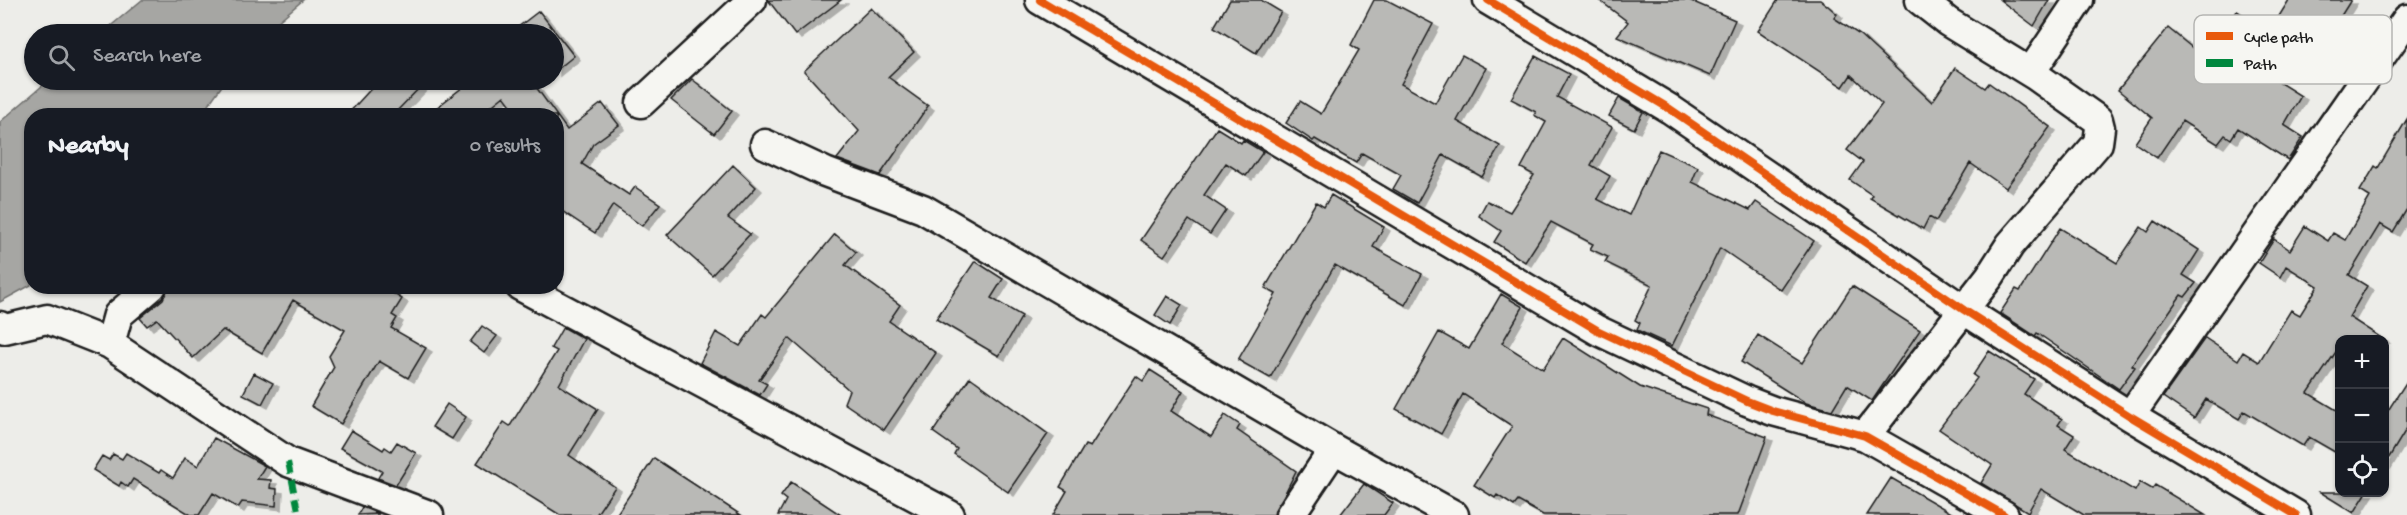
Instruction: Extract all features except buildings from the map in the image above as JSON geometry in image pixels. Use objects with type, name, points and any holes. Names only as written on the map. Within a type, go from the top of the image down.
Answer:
[{"type":"street","points":[[641,103],[752,0]]},
{"type":"street","points":[[1040,0],[1597,330],[1747,401],[1773,411],[1865,436],[2004,515]]},
{"type":"street","points":[[1488,0],[1670,109],[1964,310],[2130,416],[2296,515]]},
{"type":"street","points":[[1865,436],[1964,310],[2010,245],[2098,143],[2100,128],[2098,120],[2036,76],[1948,22],[1920,0]]},
{"type":"street","points":[[2036,76],[2035,66],[2079,0]]},
{"type":"street","points":[[2392,41],[2407,20]]},
{"type":"street","points":[[2130,416],[2362,84]]},
{"type":"street","points":[[765,144],[825,172],[922,209],[1334,449],[1454,515]]},
{"type":"street","points":[[110,344],[118,315],[143,294]]},
{"type":"street","points":[[535,294],[950,515]]},
{"type":"street","points":[[0,326],[5,329],[47,319],[110,344],[288,462],[429,515]]},
{"type":"street","points":[[1290,515],[1334,449]]},
{"type":"shaded area","points":[[142,0],[303,0],[275,24],[113,24]]},
{"type":"shaded area","points":[[37,90],[219,90],[206,108],[24,108],[24,289],[0,302],[0,122]]},
{"type":"marked path","points":[[288,462],[299,515]]},
{"type":"cycle path","points":[[1040,0],[1597,330],[1747,401],[1773,411],[1865,436],[2004,515]]},
{"type":"cycle path","points":[[1488,0],[1670,109],[1964,310],[2130,416],[2296,515]]}]
